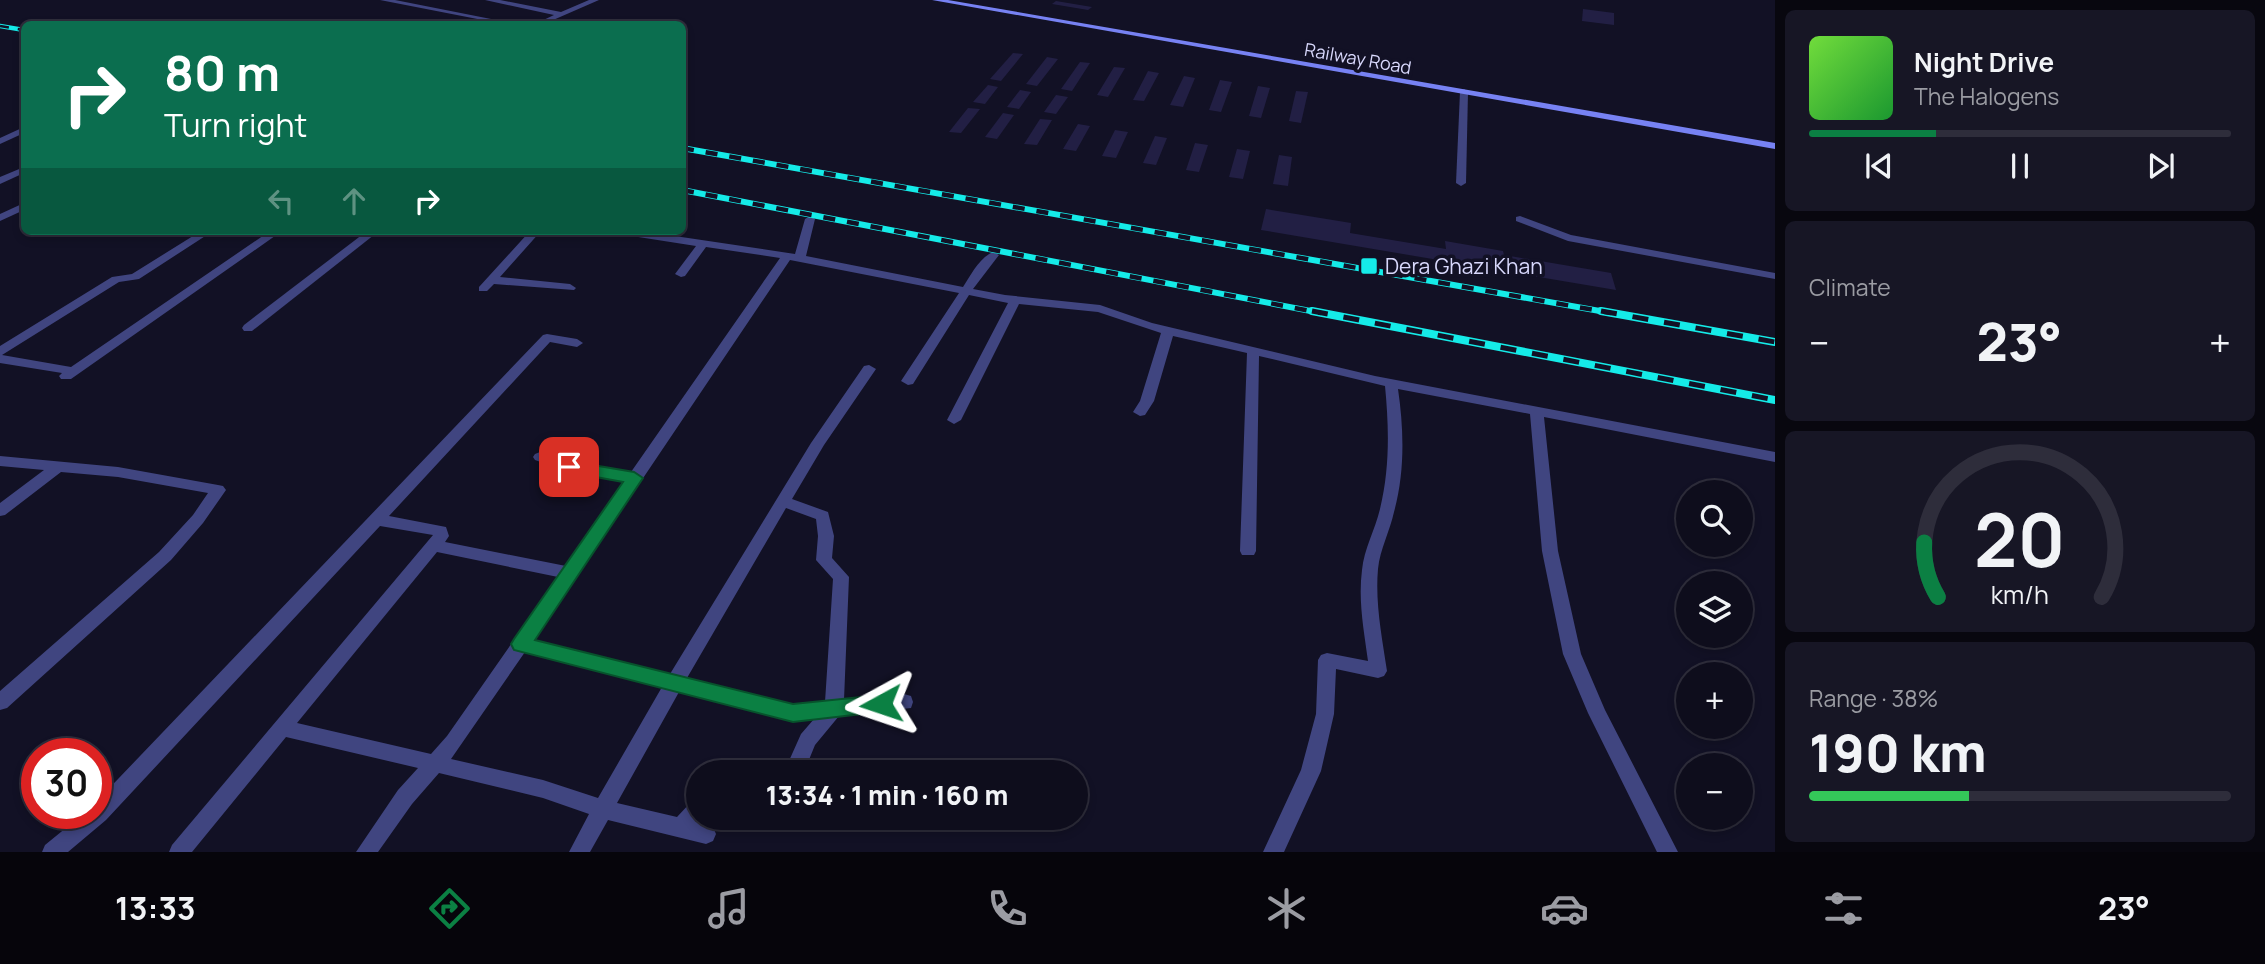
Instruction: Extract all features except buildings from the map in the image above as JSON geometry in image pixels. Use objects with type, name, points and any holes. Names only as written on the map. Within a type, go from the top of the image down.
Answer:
[{"type":"main road","name":"Railway Road","points":[[936,0],[1775,146]]},
{"type":"street","points":[[384,0],[487,21]]},
{"type":"street","points":[[489,0],[562,15]]},
{"type":"street","points":[[479,20],[529,0]]},
{"type":"street","points":[[547,21],[595,0]]},
{"type":"street","points":[[1461,183],[1464,92]]},
{"type":"street","points":[[0,141],[21,131]]},
{"type":"street","points":[[0,181],[21,171]]},
{"type":"street","points":[[0,218],[21,208]]},
{"type":"street","points":[[366,852],[405,797],[454,742],[634,478],[793,257],[810,219]]},
{"type":"street","points":[[1520,219],[1568,239],[1775,276]]},
{"type":"street","points":[[0,352],[116,279],[135,277],[202,235]]},
{"type":"street","points":[[0,359],[70,374],[271,235]]},
{"type":"street","points":[[248,328],[369,235]]},
{"type":"street","points":[[532,235],[487,284],[570,288]]},
{"type":"street","points":[[647,235],[793,257],[1015,300],[1100,309],[1168,331],[1391,383],[1775,457]]},
{"type":"street","points":[[681,274],[704,243]]},
{"type":"street","points":[[908,381],[993,255]]},
{"type":"street","points":[[954,420],[1015,300]]},
{"type":"street","points":[[1140,412],[1147,401],[1168,331]]},
{"type":"street","points":[[52,852],[99,813],[139,773],[547,338],[577,343]]},
{"type":"street","points":[[1248,551],[1253,351]]},
{"type":"street","points":[[579,852],[674,684],[818,443],[869,369]]},
{"type":"street","points":[[1273,852],[1311,771],[1325,714],[1327,660],[1378,671],[1371,611],[1370,568],[1387,510],[1396,462],[1396,422],[1391,383]]},
{"type":"street","points":[[1536,410],[1550,551],[1572,654],[1597,713],[1668,852]]},
{"type":"street","points":[[540,457],[569,467],[634,478]]},
{"type":"street","points":[[0,461],[62,465],[175,480],[218,490],[198,519],[165,556],[0,702]]},
{"type":"street","points":[[0,512],[54,467],[62,465]]},
{"type":"street","points":[[783,502],[823,516],[826,536],[824,560],[841,578],[834,709],[808,740],[799,760]]},
{"type":"street","points":[[179,852],[441,536],[440,531],[378,520]]},
{"type":"street","points":[[433,545],[570,573]]},
{"type":"street","points":[[522,644],[793,713],[904,702]]},
{"type":"street","points":[[283,728],[543,789],[603,808],[706,834]]},
{"type":"street","points":[[680,828],[686,822]]},
{"type":"railway","points":[[0,26],[21,30]]},
{"type":"railway","points":[[686,149],[1611,313]]},
{"type":"railway","points":[[686,191],[1321,313]]},
{"type":"railway","points":[[1312,311],[1775,400]]},
{"type":"railway","points":[[1601,311],[1775,342]]},
{"type":"place","name":"Dera Ghazi Khan","points":[[1369,266]]},
{"type":"route","points":[[569,467],[634,478],[522,644],[793,713],[881,704]]}]
